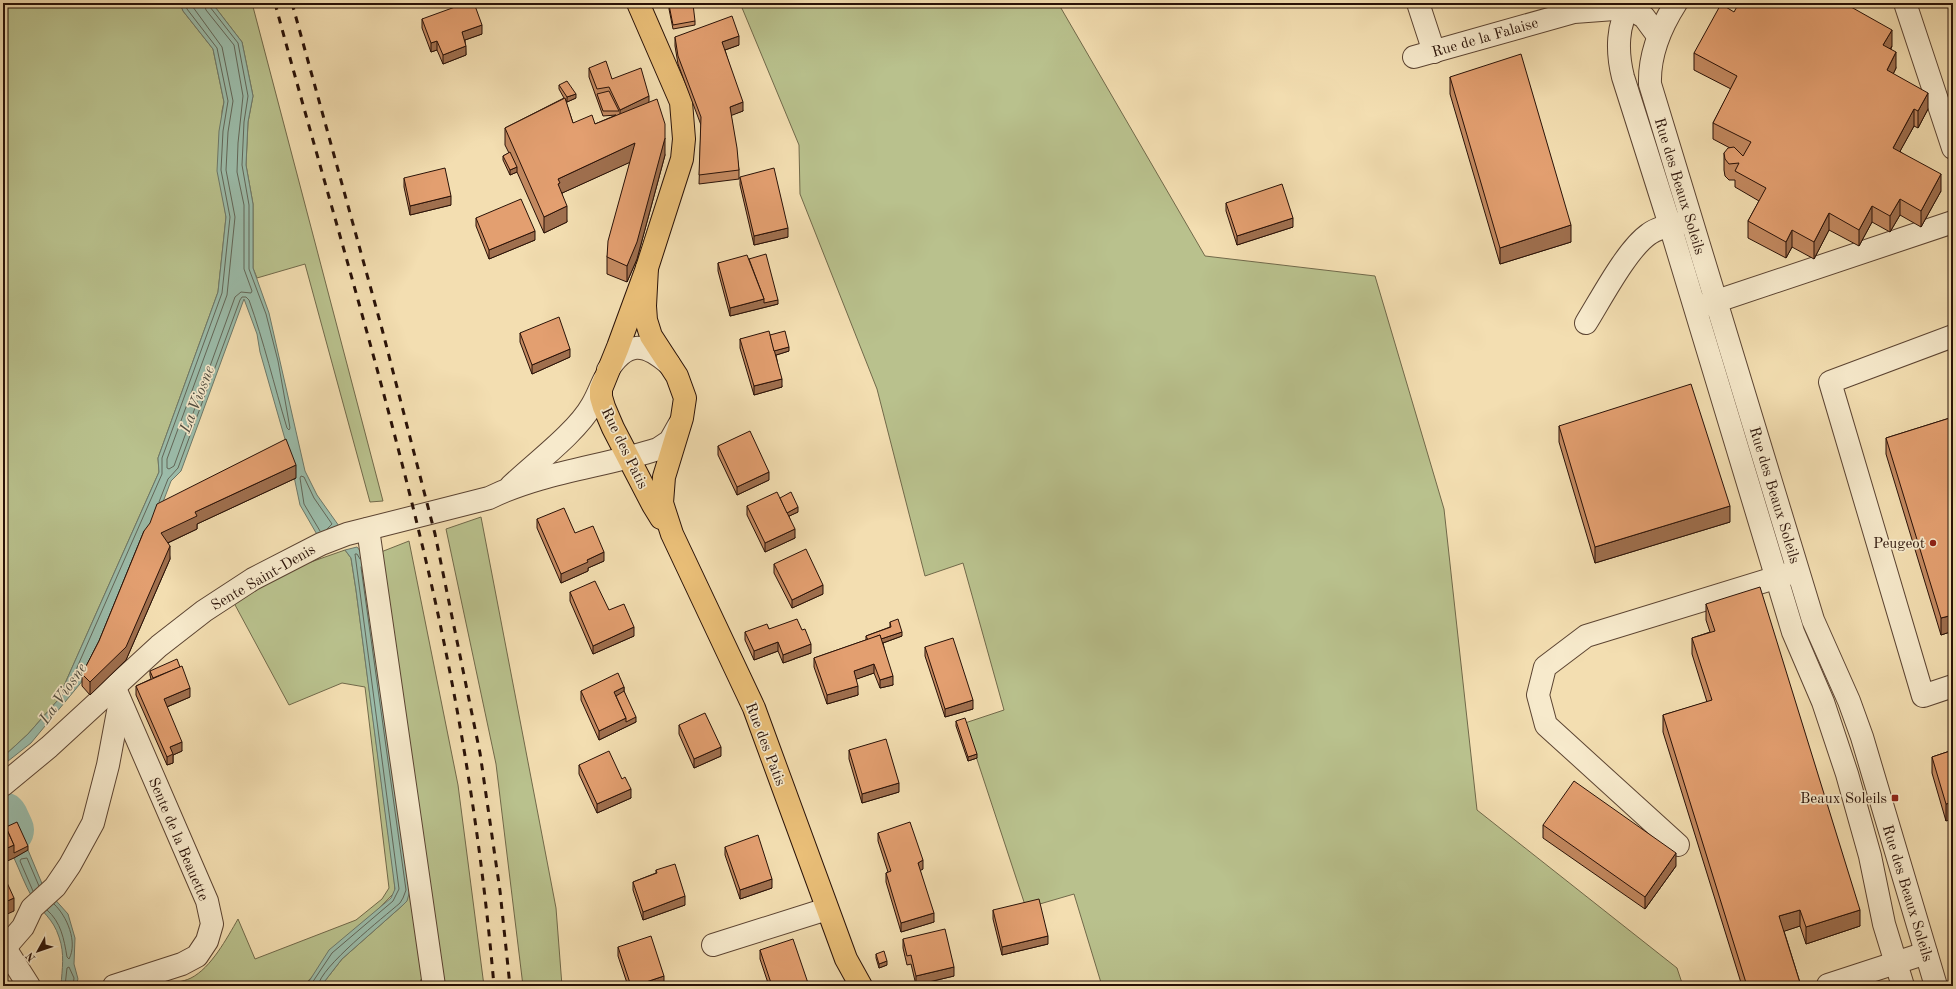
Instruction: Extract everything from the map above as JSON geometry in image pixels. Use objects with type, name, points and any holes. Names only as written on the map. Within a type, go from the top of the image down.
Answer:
[{"type":"main road","name":"Rue des Patis","points":[[638,3],[681,102],[684,139],[682,159],[677,178],[618,348],[605,376],[601,389],[603,402],[628,458],[652,505],[672,534]]},
{"type":"main road","name":"Rue des Patis","points":[[646,268],[644,306],[646,320],[651,336],[677,376],[684,394],[685,404],[668,462],[662,489],[662,503],[672,534],[754,708],[846,959],[861,986]]},
{"type":"main road","name":"Rue des Patis","points":[[846,959],[850,986]]},
{"type":"street","name":"Rue de la Falaise","points":[[1418,3],[1424,55],[1574,12],[1630,5]]},
{"type":"street","name":"Rue des Beaux Soleils","points":[[1676,3],[1666,18],[1658,36],[1649,69],[1650,84],[1813,620],[1849,701],[1862,737],[1936,986]]},
{"type":"street","points":[[1904,3],[1953,148]]},
{"type":"street","name":"Rue des Beaux Soleils","points":[[1630,5],[1618,38],[1620,66],[1793,632],[1823,702],[1845,767],[1864,831],[1877,896],[1895,963],[1903,986]]},
{"type":"street","points":[[1630,5],[1644,17],[1658,36]]},
{"type":"street","points":[[1586,323],[1620,268],[1640,241],[1649,234],[1691,220]]},
{"type":"street","points":[[1695,308],[1953,222]]},
{"type":"street","points":[[1953,336],[1830,382],[1922,696],[1953,686]]},
{"type":"street","points":[[605,376],[621,354],[633,349],[649,349],[669,364]]},
{"type":"street","name":"Sente Saint-Denis","points":[[508,488],[571,430],[587,413],[593,404],[605,376]]},
{"type":"street","name":"Sente Saint-Denis","points":[[3,785],[117,694],[159,646],[204,611],[254,579],[321,544],[347,534],[488,498],[508,488],[561,473],[628,458],[664,446],[670,441],[682,418]]},
{"type":"street","points":[[368,529],[434,986]]},
{"type":"street","points":[[1678,845],[1546,725],[1538,695],[1545,667],[1586,636],[1798,571]]},
{"type":"street","points":[[30,986],[4,947],[23,927],[34,906],[51,890],[70,865],[92,823],[108,765],[117,694]]},
{"type":"street","name":"Sente de la Beauette","points":[[114,986],[182,964],[197,956],[207,941],[212,924],[207,901],[117,694]]},
{"type":"street","points":[[713,946],[827,908]]},
{"type":"street","points":[[1828,985],[1926,953]]},
{"type":"green space","points":[[3,3],[180,3],[183,11],[213,49],[224,102],[222,111],[223,197],[226,217],[218,292],[158,458],[159,472],[63,688],[65,692],[28,734],[3,757]]},
{"type":"green space","points":[[212,3],[252,3],[383,501],[370,502],[305,264],[257,278],[253,268],[253,204],[246,165],[248,122],[253,96],[242,42]]},
{"type":"green space","points":[[740,3],[1058,3],[1205,256],[1375,276],[1444,509],[1477,810],[1677,968],[1683,986],[1102,986],[1074,894],[1026,908],[965,723],[1004,710],[963,563],[925,576],[877,389],[800,194],[799,145]]},
{"type":"green space","points":[[481,517],[556,908],[562,986],[523,986],[496,764],[446,529]]},
{"type":"green space","points":[[409,541],[458,785],[484,986],[445,986],[381,552]]},
{"type":"green space","points":[[345,550],[351,558],[356,590],[395,892],[307,982],[306,986],[161,986],[191,978],[205,967],[218,952],[238,919],[255,959],[356,920],[382,899],[389,888],[365,687],[342,683],[289,705],[234,603],[288,570]]},
{"type":"green space","points":[[410,890],[425,971],[418,986],[321,986],[342,959],[403,905]]},
{"type":"water","points":[[180,3],[212,3],[242,42],[253,96],[248,122],[246,165],[253,204],[253,268],[269,313],[305,471],[317,495],[339,526],[319,538],[300,505],[289,453],[260,352],[257,334],[244,299],[181,471],[171,481],[150,536],[89,673],[31,743],[3,765],[3,757],[28,734],[65,692],[63,688],[159,472],[158,458],[218,292],[226,217],[217,171],[219,131],[224,102],[213,49],[183,11]]},
{"type":"water","points":[[357,547],[362,553],[410,890],[407,901],[342,959],[321,986],[306,986],[329,950],[391,898],[395,889],[356,590],[351,558],[345,550]]},
{"type":"water","points":[[28,850],[43,886],[68,914],[75,938],[74,964],[78,979],[76,985],[61,986],[63,955],[57,930],[32,897],[14,858]]},
{"type":"building","points":[[466,3],[474,3],[482,25],[462,32],[466,46],[443,55],[437,41],[431,43],[422,19]]},
{"type":"building","points":[[675,3],[693,4],[695,21],[673,25],[669,5]]},
{"type":"building","points":[[1739,3],[1844,3],[1892,30],[1883,45],[1896,52],[1887,70],[1928,93],[1918,111],[1914,109],[1893,148],[1941,174],[1921,211],[1900,199],[1890,216],[1872,206],[1859,230],[1829,213],[1814,242],[1792,230],[1786,242],[1748,221],[1766,188],[1735,171],[1739,163],[1729,164],[1725,159],[1724,153],[1728,148],[1734,147],[1743,156],[1751,142],[1713,123],[1737,76],[1694,53],[1721,4],[1734,12]]},
{"type":"building","points":[[732,16],[739,36],[722,42],[743,102],[730,107],[739,170],[699,175],[701,117],[678,56],[675,37]]},
{"type":"building","points":[[1521,54],[1571,225],[1500,248],[1450,77]]},
{"type":"building","points":[[606,61],[612,79],[641,68],[649,96],[620,110],[609,87],[597,89],[589,68]]},
{"type":"building","points":[[567,81],[576,94],[567,97],[559,85]]},
{"type":"building","points":[[609,91],[619,111],[603,111],[597,94]]},
{"type":"building","points":[[565,98],[573,123],[592,115],[595,124],[657,99],[665,124],[665,138],[637,242],[627,266],[607,257],[608,241],[635,143],[558,179],[560,183],[558,184],[567,206],[544,217],[505,128]]},
{"type":"building","points":[[510,152],[517,167],[510,170],[503,156]]},
{"type":"building","points":[[445,168],[451,196],[410,206],[404,178]]},
{"type":"building","points":[[774,168],[788,228],[754,236],[740,177]]},
{"type":"building","points":[[1282,184],[1293,218],[1237,236],[1226,203]]},
{"type":"building","points":[[521,199],[535,231],[489,250],[476,218]]},
{"type":"building","points":[[766,254],[778,300],[764,303],[764,299],[749,259]]},
{"type":"building","points":[[747,255],[764,299],[730,308],[718,263]]},
{"type":"building","points":[[559,317],[570,349],[532,365],[520,333]]},
{"type":"building","points":[[769,331],[782,379],[754,386],[740,339]]},
{"type":"building","points":[[785,331],[789,347],[774,351],[770,335]]},
{"type":"building","points":[[1691,384],[1730,506],[1595,547],[1559,426]]},
{"type":"building","name":"Peugeot","points":[[1953,417],[1953,615],[1941,618],[1886,438]]},
{"type":"building","points":[[750,431],[769,472],[737,487],[718,446]]},
{"type":"building","points":[[286,439],[296,465],[195,512],[197,516],[161,533],[170,546],[126,647],[90,682],[82,674],[99,641],[144,531],[150,523],[157,504]]},
{"type":"building","points":[[777,492],[795,529],[765,543],[747,506]]},
{"type":"building","points":[[791,492],[798,507],[787,513],[780,498]]},
{"type":"building","points":[[564,508],[575,533],[593,526],[604,552],[587,560],[588,562],[561,574],[537,519]]},
{"type":"building","points":[[806,549],[823,585],[792,600],[774,564]]},
{"type":"building","points":[[595,581],[609,610],[624,604],[634,627],[593,646],[570,592]]},
{"type":"building","points":[[1760,587],[1860,910],[1806,927],[1800,910],[1779,916],[1801,986],[1747,986],[1663,715],[1712,700],[1692,638],[1715,631],[1706,604]]},
{"type":"building","points":[[797,619],[802,630],[805,629],[811,644],[783,655],[778,642],[754,651],[745,632],[767,624],[769,629]]},
{"type":"building","points":[[898,619],[902,632],[881,639],[880,635],[868,640],[866,636],[891,627],[890,622]]},
{"type":"building","points":[[880,635],[893,676],[880,680],[874,664],[854,671],[858,686],[827,695],[814,658]]},
{"type":"building","points":[[953,638],[973,700],[945,709],[925,647]]},
{"type":"building","points":[[177,659],[180,667],[153,678],[150,671]]},
{"type":"building","points":[[182,666],[190,688],[164,699],[182,742],[170,747],[173,754],[167,757],[136,686]]},
{"type":"building","points":[[618,673],[624,687],[614,692],[626,718],[599,731],[581,691]]},
{"type":"building","points":[[624,691],[636,717],[626,722],[626,718],[616,696]]},
{"type":"building","points":[[705,713],[721,747],[694,759],[679,725]]},
{"type":"building","points":[[965,718],[977,754],[968,757],[956,721]]},
{"type":"building","points":[[886,739],[899,783],[862,794],[849,750]]},
{"type":"building","points":[[1953,750],[1953,802],[1946,804],[1932,757]]},
{"type":"building","points":[[609,751],[622,779],[625,777],[631,789],[597,804],[579,765]]},
{"type":"building","points":[[1574,781],[1676,853],[1645,897],[1543,825]]},
{"type":"building","points":[[3,821],[14,845],[3,850]]},
{"type":"building","points":[[17,822],[28,846],[14,853],[14,845],[6,827]]},
{"type":"building","points":[[910,822],[923,860],[918,863],[934,913],[901,923],[886,873],[891,871],[878,833]]},
{"type":"building","points":[[758,835],[772,879],[740,890],[725,847]]},
{"type":"building","points":[[675,864],[685,896],[643,912],[633,882],[657,873],[656,870]]},
{"type":"building","points":[[3,874],[14,898],[3,903]]},
{"type":"building","points":[[1039,899],[1048,936],[1002,947],[993,910]]},
{"type":"building","points":[[945,929],[954,967],[916,976],[911,955],[907,956],[903,939]]},
{"type":"building","points":[[651,936],[664,976],[631,986],[618,947]]},
{"type":"building","points":[[793,939],[809,986],[772,986],[760,950]]},
{"type":"building","points":[[884,951],[887,961],[879,964],[876,954]]},
{"type":"waterway","points":[[3,808],[15,827]]},
{"type":"waterway","name":"La Viosne","points":[[3,817],[9,830]]},
{"type":"railway","points":[[275,3],[386,402],[433,591],[466,760],[489,929],[494,986]]},
{"type":"railway","points":[[292,3],[382,329],[435,534],[480,753],[500,891],[510,986]]},
{"type":"place","name":"Peugeot","points":[[1933,543]]},
{"type":"place","name":"Beaux Soleils","points":[[1895,798]]}]
